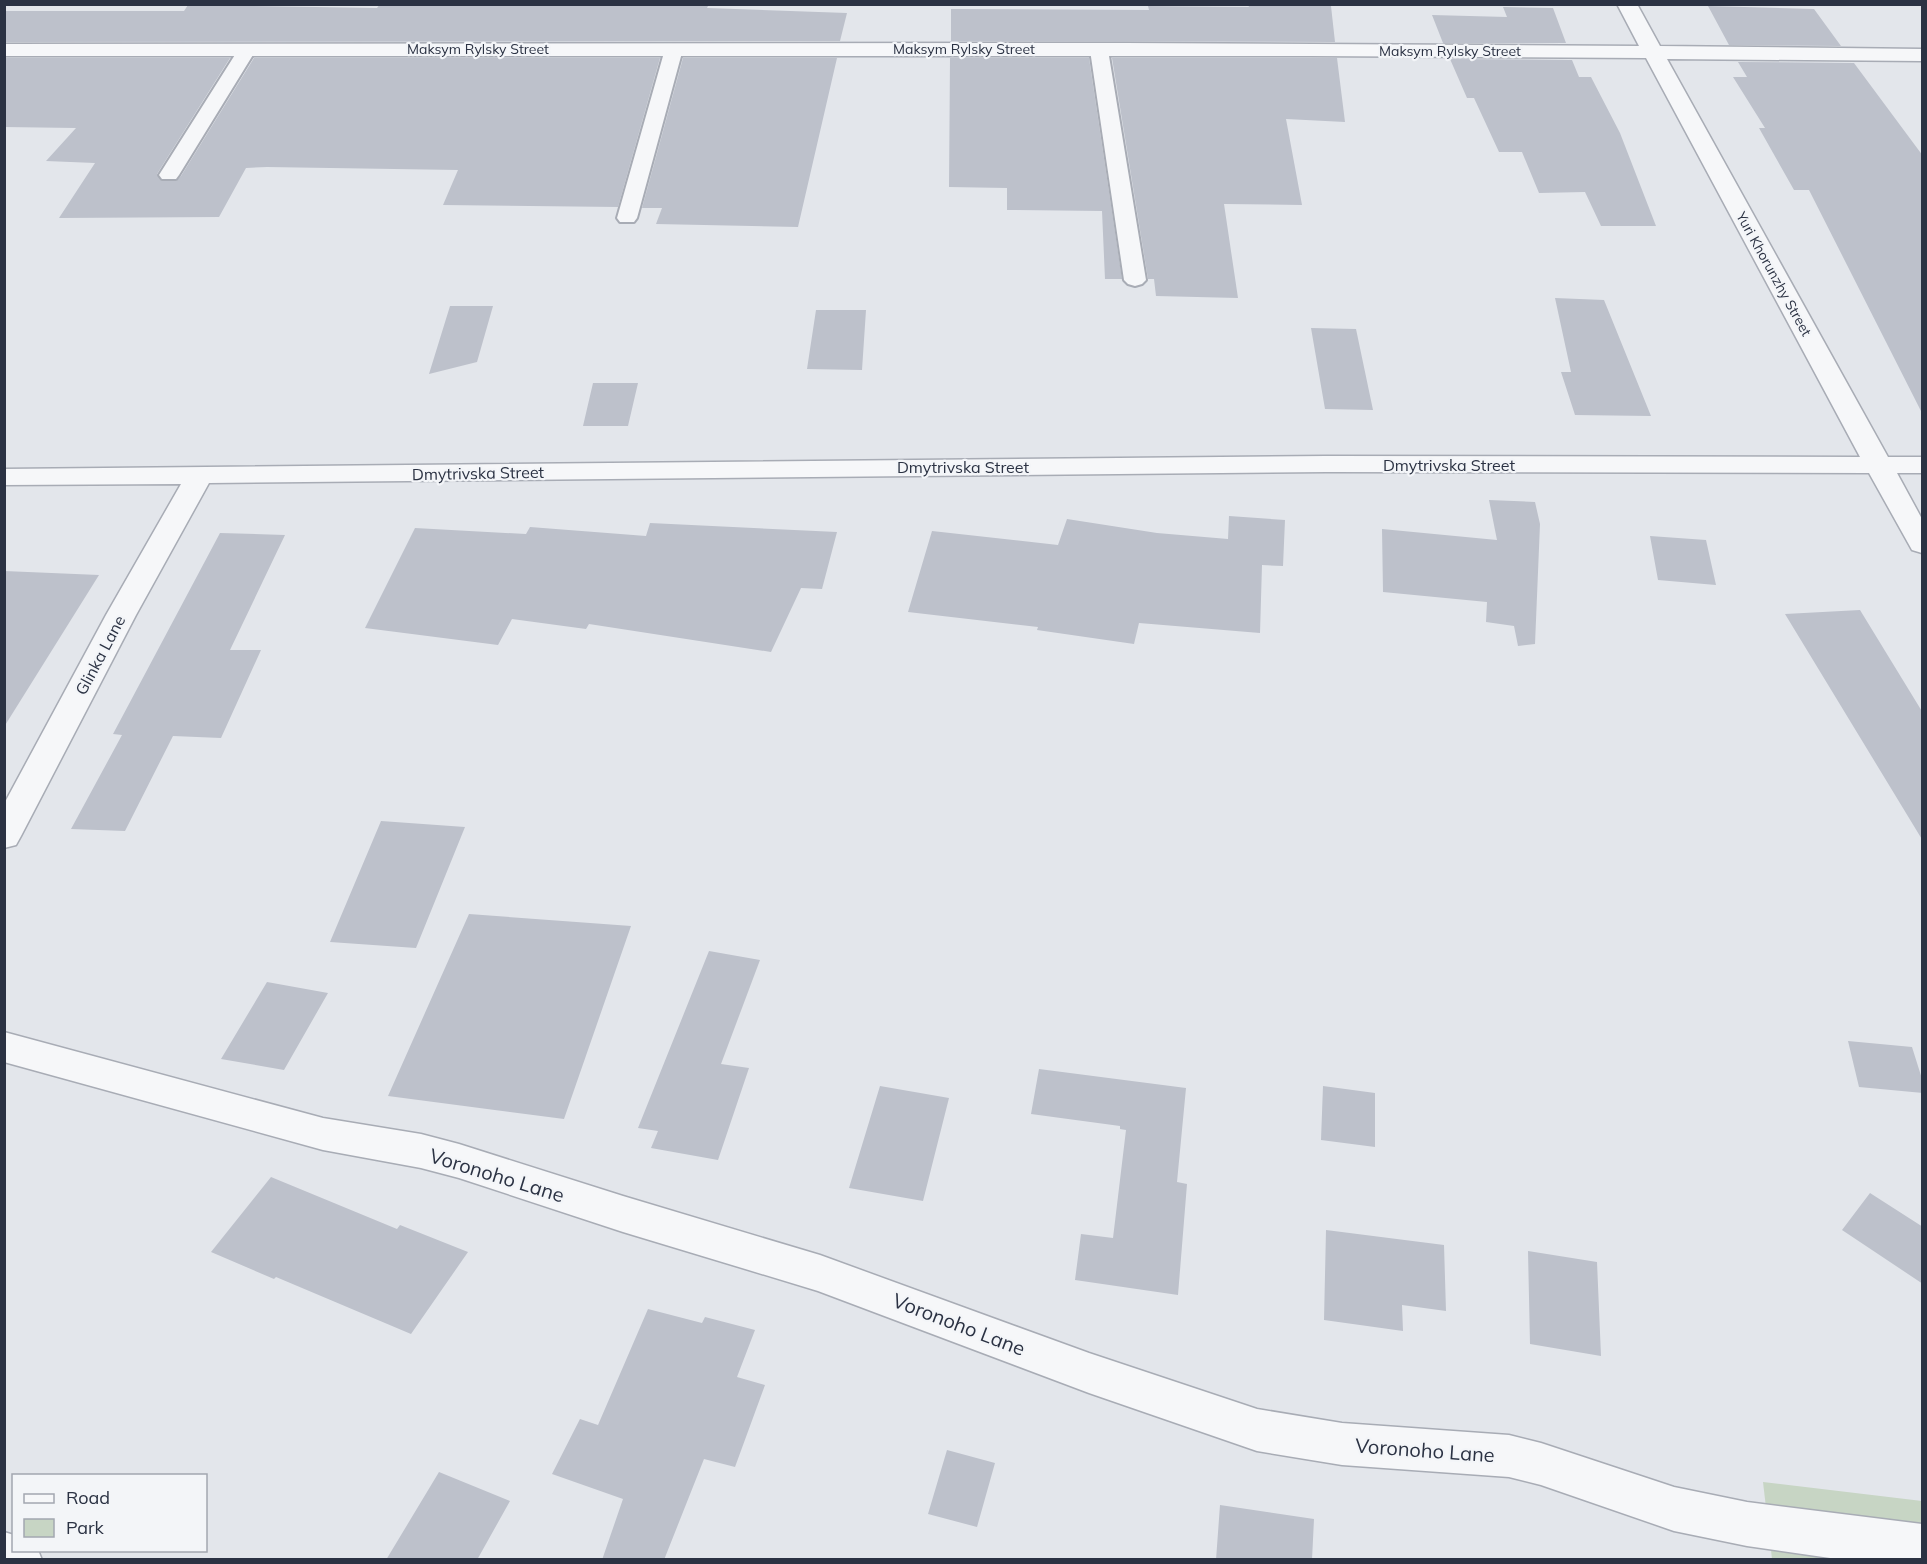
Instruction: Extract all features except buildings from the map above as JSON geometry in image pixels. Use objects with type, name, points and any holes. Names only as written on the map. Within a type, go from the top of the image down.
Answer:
[{"type":"street","name":"Yuri Khorunzhy Street","points":[[1628,4],[1765,261],[1800,318],[1830,377],[1923,543]]},
{"type":"street","name":"Maksym Rylsky Street","points":[[4,50],[1498,50],[1654,54],[1923,55]]},
{"type":"street","name":"Dmytrivska Street","points":[[4,477],[1326,464],[1923,465]]},
{"type":"street","name":"Glinka Lane","points":[[4,836],[116,624],[199,476]]},
{"type":"street","name":"Voronoho Lane","points":[[4,1047],[323,1134],[421,1151],[459,1161],[623,1214],[820,1273],[977,1332],[1257,1430],[1342,1444],[1509,1456],[1541,1464],[1674,1509],[1748,1524],[1923,1547]]},
{"type":"street","points":[[4,1555],[19,1560]]},
{"type":"lane","points":[[627,218],[674,49]]},
{"type":"lane","points":[[169,175],[247,50]]},
{"type":"lane","points":[[1099,50],[1135,280]]},
{"type":"green space","points":[[1763,1482],[1922,1501],[1922,1559],[1772,1559]]}]
